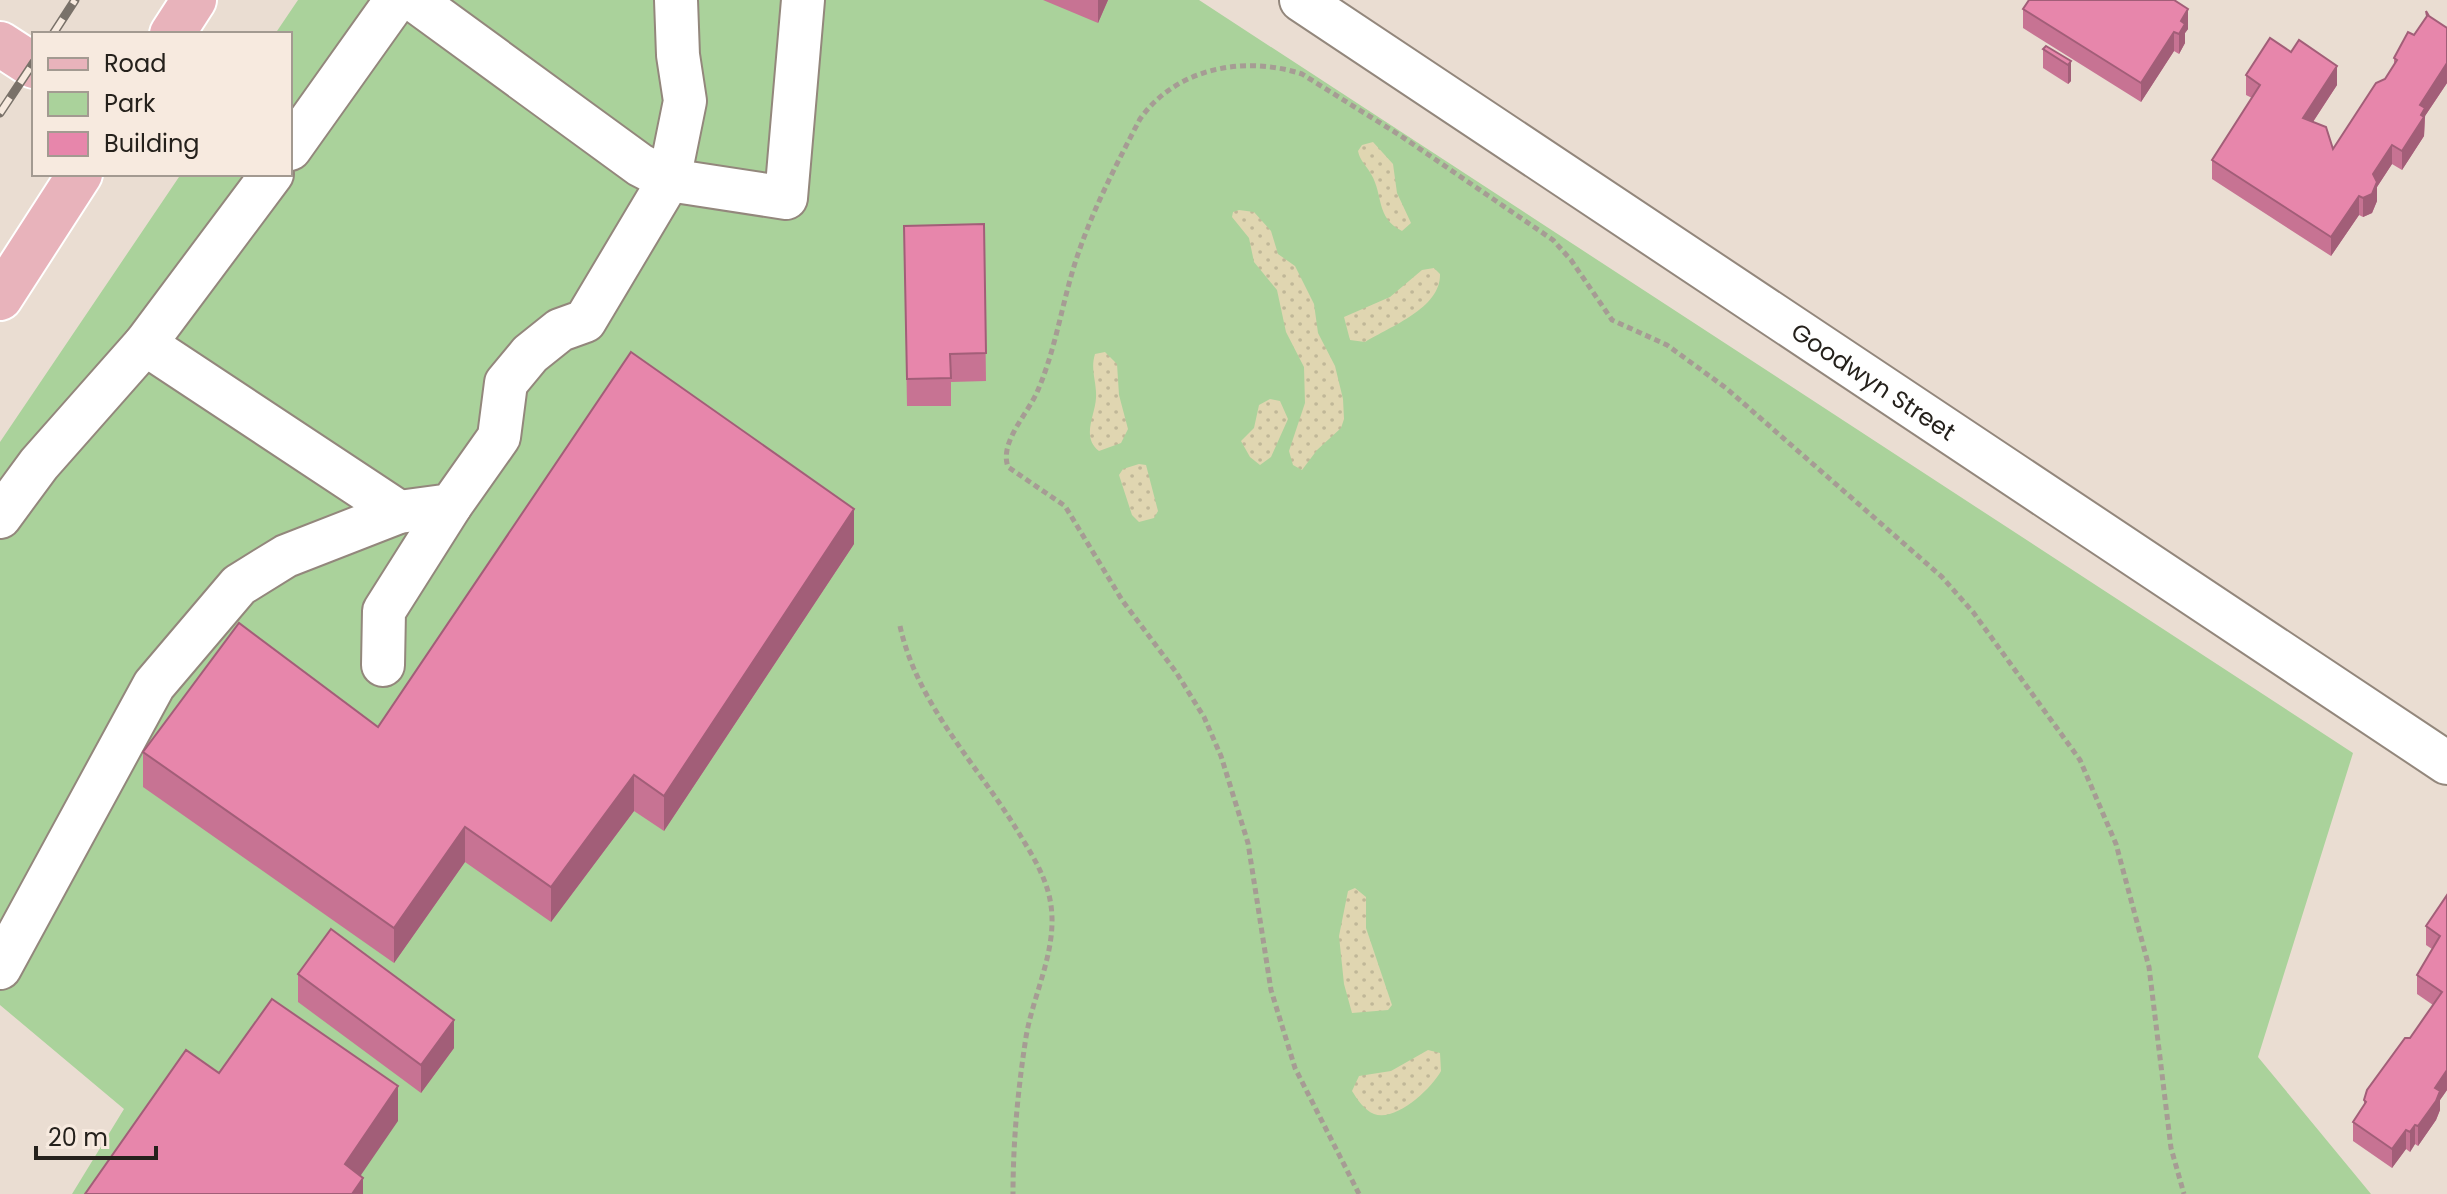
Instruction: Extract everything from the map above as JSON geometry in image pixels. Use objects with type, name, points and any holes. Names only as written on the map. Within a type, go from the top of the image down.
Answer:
[{"type":"main road","points":[[173,32],[194,0]]},
{"type":"main road","points":[[0,44],[32,65]]},
{"type":"main road","points":[[0,298],[79,176]]},
{"type":"street","points":[[292,146],[396,0]]},
{"type":"street","points":[[414,0],[640,165],[669,180],[786,198],[803,0]]},
{"type":"street","points":[[383,665],[384,611],[451,505],[499,437],[506,383],[530,354],[560,330],[585,321],[669,180],[685,101],[678,55],[676,0]]},
{"type":"street","name":"Goodwyn Street","points":[[1301,0],[2447,763]]},
{"type":"street","points":[[0,517],[39,464],[145,344],[271,176]]},
{"type":"street","points":[[145,344],[399,512]]},
{"type":"street","points":[[0,968],[154,685],[239,585],[286,556],[399,512],[451,505]]},
{"type":"path","points":[[1359,1194],[1295,1068],[1271,990],[1248,843],[1221,756],[1198,703],[1134,618],[1065,506],[1008,467],[1004,457],[1006,445],[1026,416],[1046,370],[1085,234],[1140,119],[1151,103],[1174,86],[1200,74],[1236,66],[1268,64],[1302,74],[1532,224],[1571,260],[1612,320],[1645,333],[1700,367],[1956,591],[2080,760],[2116,844],[2149,967],[2171,1148],[2184,1194]]},
{"type":"path","points":[[900,626],[906,655],[928,701],[993,792],[1032,855],[1046,885],[1053,915],[1052,934],[1027,1033],[1019,1083],[1013,1194]]},
{"type":"green space","points":[[298,0],[1199,0],[2353,753],[2258,1057],[2371,1194],[72,1194],[124,1109],[0,1005],[0,442],[180,176],[292,176],[292,32],[276,32]]},
{"type":"sand","points":[[1373,142],[1393,164],[1397,193],[1411,223],[1402,231],[1384,213],[1375,182],[1358,151],[1362,145]]},
{"type":"sand","points":[[1233,212],[1254,212],[1271,231],[1278,254],[1295,266],[1314,304],[1318,333],[1335,366],[1343,399],[1341,428],[1317,450],[1302,470],[1293,465],[1289,451],[1305,403],[1304,367],[1286,332],[1277,290],[1254,262],[1249,238],[1232,217]]},
{"type":"sand","points":[[1434,268],[1440,274],[1438,286],[1424,306],[1365,342],[1350,340],[1344,317],[1390,297],[1422,270]]},
{"type":"sand","points":[[1105,352],[1117,364],[1119,395],[1128,429],[1121,443],[1099,451],[1090,433],[1096,398],[1093,365],[1095,354]]},
{"type":"sand","points":[[1270,399],[1280,401],[1288,419],[1271,457],[1260,465],[1250,457],[1241,441],[1254,428],[1259,405]]},
{"type":"sand","points":[[1146,465],[1158,511],[1154,518],[1139,522],[1132,515],[1119,475],[1123,469]]},
{"type":"sand","points":[[1355,888],[1366,897],[1366,928],[1392,1005],[1388,1010],[1352,1013],[1344,984],[1339,936],[1348,891]]},
{"type":"sand","points":[[1428,1050],[1440,1053],[1441,1071],[1421,1095],[1402,1109],[1383,1115],[1374,1114],[1352,1091],[1359,1076],[1391,1071]]},
{"type":"building","points":[[2029,0],[2174,0],[2188,9],[2181,21],[2185,24],[2179,34],[2174,32],[2141,83],[2023,9]]},
{"type":"building","points":[[2426,11],[2447,28],[2447,63],[2420,105],[2425,108],[2421,115],[2424,117],[2402,151],[2392,145],[2373,174],[2377,182],[2372,194],[2363,198],[2359,196],[2331,237],[2212,160],[2260,85],[2246,75],[2270,38],[2291,52],[2299,40],[2337,66],[2303,118],[2326,127],[2333,149],[2376,83],[2385,79],[2397,60],[2394,58],[2408,32],[2414,35],[2427,16]]},
{"type":"building","points":[[2046,46],[2071,61],[2068,65],[2043,49]]},
{"type":"building","points":[[984,224],[986,353],[950,354],[951,378],[907,379],[904,226]]},
{"type":"building","points":[[631,352],[854,509],[664,796],[634,775],[551,887],[465,827],[394,928],[143,752],[239,623],[378,727]]},
{"type":"building","points":[[2447,895],[2447,1070],[2435,1088],[2440,1091],[2436,1101],[2418,1126],[2415,1125],[2410,1132],[2406,1130],[2392,1149],[2353,1122],[2366,1102],[2367,1090],[2405,1038],[2410,1038],[2442,992],[2417,975],[2440,936],[2426,926]]},
{"type":"building","points":[[331,929],[454,1020],[421,1065],[298,974]]},
{"type":"building","points":[[272,999],[398,1086],[345,1164],[363,1178],[352,1194],[85,1194],[186,1050],[219,1073]]},
{"type":"railway","points":[[54,32],[75,0]]},
{"type":"railway","points":[[0,113],[32,65]]}]
